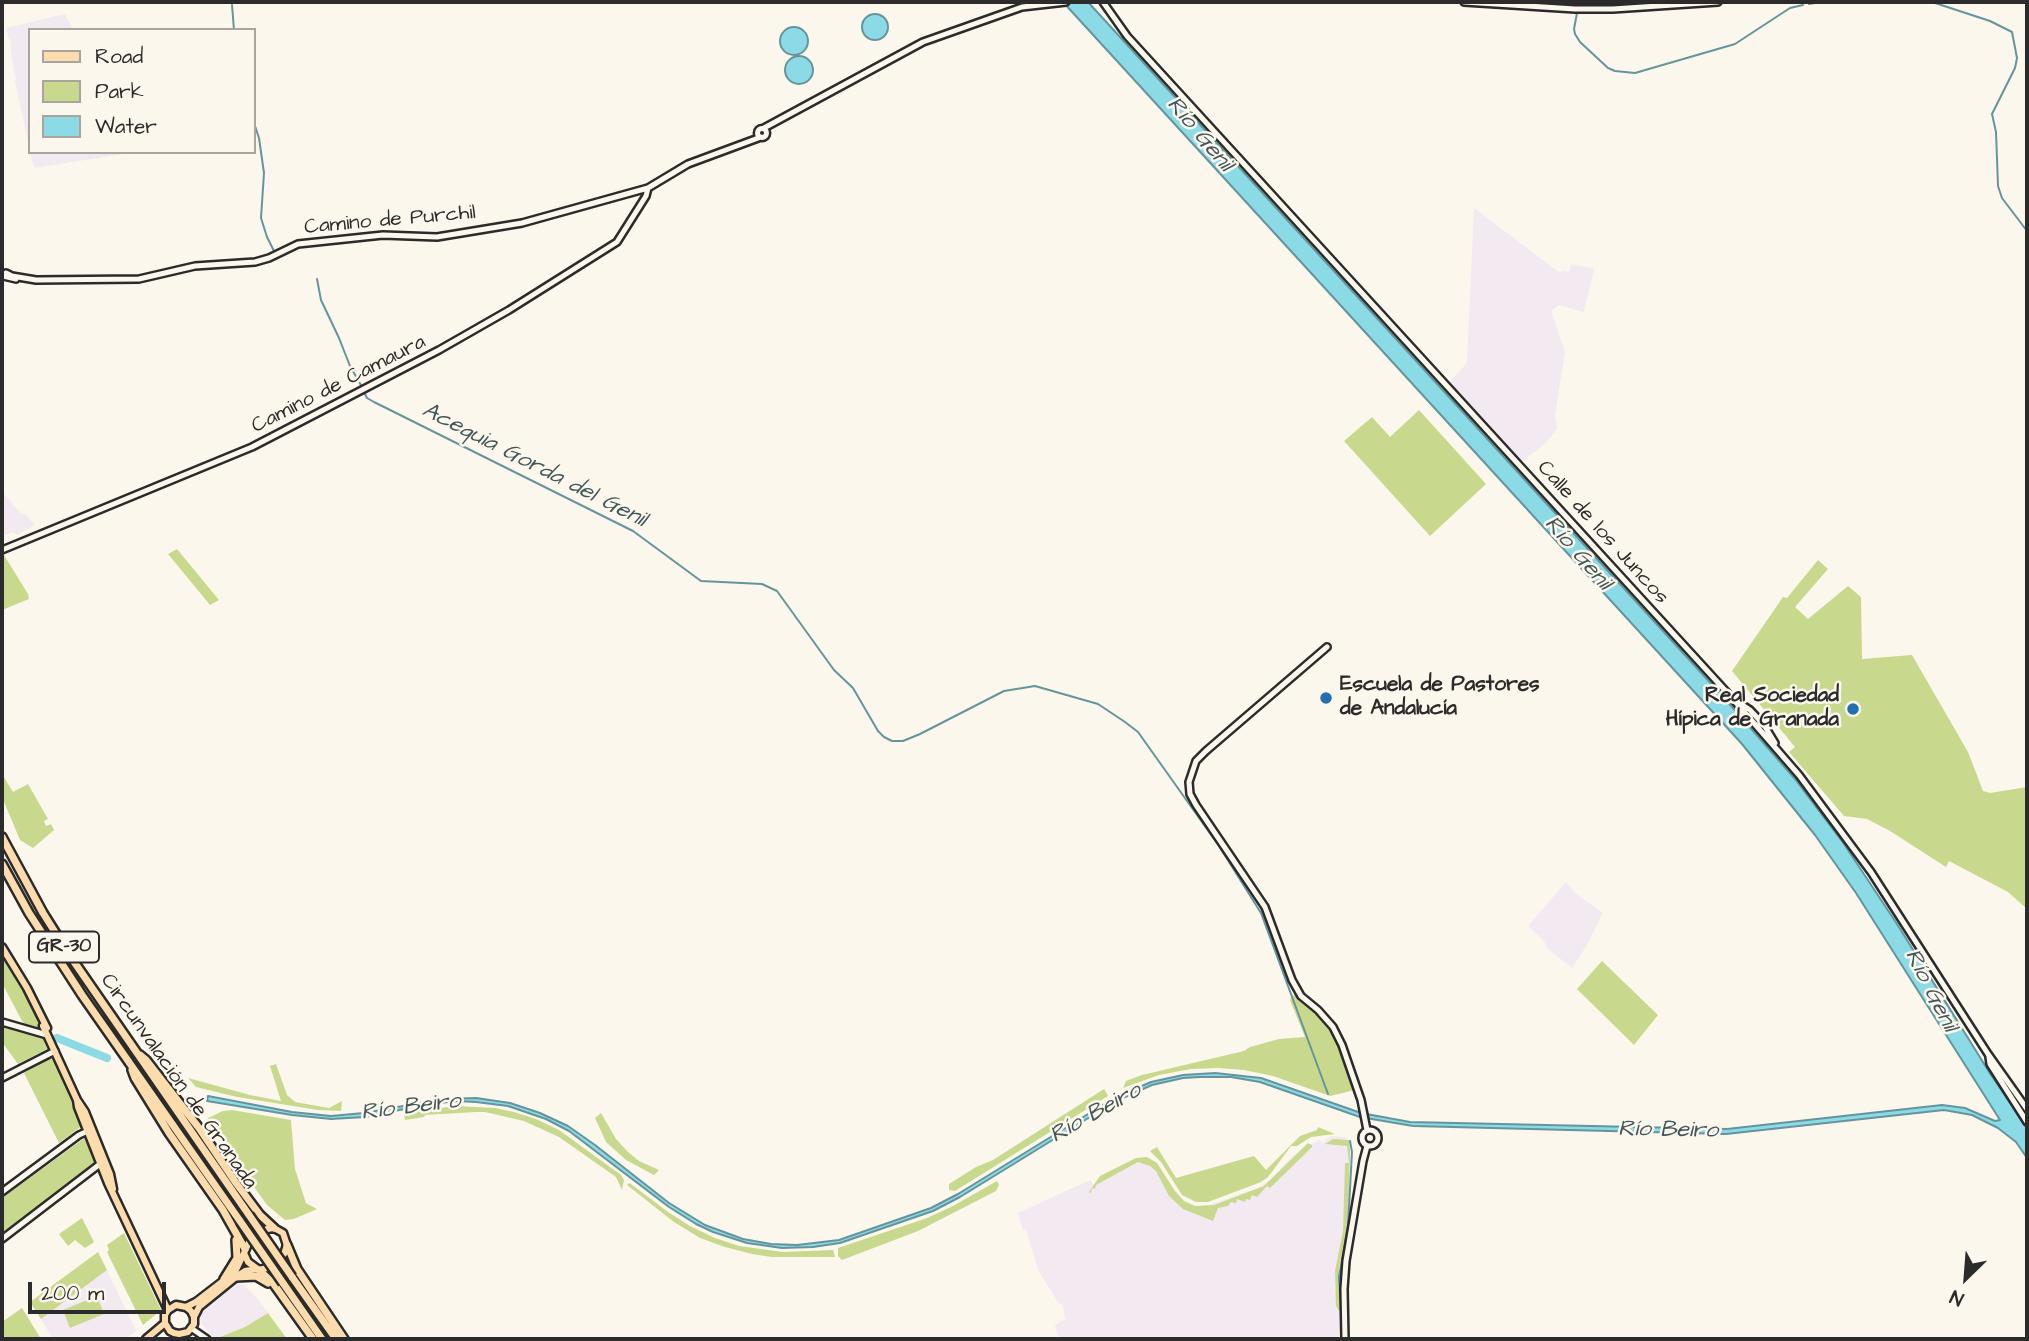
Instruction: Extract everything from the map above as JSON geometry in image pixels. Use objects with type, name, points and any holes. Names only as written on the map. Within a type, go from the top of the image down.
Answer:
[{"type":"highway","name":"Circunvalación de Granada","points":[[2,837],[55,933],[336,1339]]},
{"type":"highway","name":"Circunvalación de Granada","points":[[2,864],[52,950],[323,1339]]},
{"type":"highway","points":[[135,1051],[146,1060],[199,1128],[271,1228]]},
{"type":"highway","points":[[130,1063],[135,1078],[153,1107],[246,1248]]},
{"type":"highway","points":[[224,1279],[233,1267],[238,1252],[227,1216]]},
{"type":"highway","points":[[287,1245],[297,1269],[344,1339]]},
{"type":"highway","points":[[261,1269],[313,1339]]},
{"type":"highway","points":[[236,1277],[256,1276],[284,1298]]},
{"type":"main road","points":[[2,947],[49,1032],[47,1035],[99,1145],[112,1180],[113,1191]]},
{"type":"main road","points":[[37,1033],[43,1025]]},
{"type":"main road","points":[[77,1100],[99,1169],[113,1191],[168,1310]]},
{"type":"main road","points":[[88,1131],[99,1145],[102,1160],[99,1169]]},
{"type":"main road","points":[[271,1228],[283,1233],[287,1245],[284,1254]]},
{"type":"main road","points":[[246,1248],[248,1262],[261,1269]]},
{"type":"main road","points":[[246,1248],[235,1272],[196,1302],[168,1310],[165,1323],[172,1336],[184,1334],[191,1328],[199,1307],[236,1277],[245,1271],[261,1269]]},
{"type":"main road","points":[[186,1307],[194,1317]]},
{"type":"main road","points":[[146,1339],[165,1323]]},
{"type":"street","name":"Camino de Purchil","points":[[3,273],[29,279],[58,281],[139,279],[195,266],[255,262],[298,244],[383,235],[437,237],[522,223],[648,188],[688,164],[744,143],[923,42],[1022,6],[1066,2]]},
{"type":"street","name":"Calle de los Juncos","points":[[1103,2],[1127,36],[1733,699],[1750,710],[1764,724],[1777,749],[1871,872],[1988,1054],[1990,1064],[2008,1086]]},
{"type":"street","points":[[1109,2],[1110,12]]},
{"type":"street","points":[[1464,2],[1575,9],[1718,2]]},
{"type":"street","name":"Camino de Camaura","points":[[2,550],[251,447],[439,351],[617,242],[646,196],[648,188]]},
{"type":"street","points":[[1327,647],[1206,751],[1196,761],[1189,782],[1190,794],[1196,805],[1265,907],[1292,980],[1301,996],[1318,1010],[1337,1036],[1355,1081],[1367,1130]]},
{"type":"street","points":[[2,1022],[47,1035]]},
{"type":"street","points":[[2,1078],[55,1051]]},
{"type":"street","points":[[2008,1086],[2027,1109]]},
{"type":"street","points":[[2008,1086],[2027,1122]]},
{"type":"street","points":[[1367,1130],[1362,1137],[1367,1146]]},
{"type":"street","points":[[1367,1130],[1375,1131],[1378,1138],[1375,1144],[1367,1146]]},
{"type":"street","points":[[2,1192],[88,1131]]},
{"type":"street","points":[[1345,1339],[1346,1261],[1367,1146]]},
{"type":"street","points":[[2,1239],[99,1169]]},
{"type":"street","points":[[191,1328],[207,1339]]},
{"type":"shaded area","points":[[65,14],[72,28],[28,28],[28,143],[15,81],[11,40],[6,28]]},
{"type":"shaded area","points":[[30,154],[123,154],[34,168]]},
{"type":"shaded area","points":[[1474,208],[1560,273],[1569,272],[1571,264],[1594,269],[1584,312],[1559,305],[1551,311],[1565,352],[1555,415],[1557,429],[1546,443],[1523,461],[1519,460],[1449,382],[1467,363]]},
{"type":"shaded area","points":[[2,491],[21,514],[25,514],[35,525],[17,535],[13,532],[2,536]]},
{"type":"shaded area","points":[[1566,882],[1575,893],[1603,913],[1572,968],[1547,948],[1544,941],[1528,926]]},
{"type":"shaded area","points":[[1331,1136],[1346,1137],[1350,1156],[1347,1202],[1335,1287],[1342,1321],[1338,1339],[1059,1339],[1055,1326],[1065,1320],[1063,1306],[1039,1272],[1018,1213],[1090,1180],[1094,1185],[1101,1176],[1146,1157],[1181,1200],[1203,1207],[1258,1188],[1271,1179],[1294,1155],[1319,1140],[1323,1143]]},
{"type":"shaded area","points":[[107,1270],[136,1331],[126,1339],[53,1339],[41,1319]]},
{"type":"shaded area","points":[[236,1282],[245,1286],[268,1313],[245,1327],[215,1339],[201,1323],[200,1312],[235,1286]]},
{"type":"green space","points":[[1419,410],[1486,484],[1430,536],[1344,441],[1372,417],[1390,437]]},
{"type":"green space","points":[[177,549],[219,600],[210,605],[168,554]]},
{"type":"green space","points":[[4,555],[29,599],[2,610],[2,556]]},
{"type":"green space","name":"Real Sociedad Hípica de Granada","points":[[1818,560],[1828,569],[1795,607],[1808,619],[1848,586],[1861,597],[1862,659],[1912,655],[1968,752],[1983,791],[1990,793],[2027,787],[2027,909],[2008,892],[1949,861],[1946,867],[1867,819],[1844,816],[1789,752],[1795,747],[1732,671],[1783,597],[1787,598]]},
{"type":"green space","points":[[2,774],[13,792],[28,784],[48,819],[44,821],[46,826],[51,824],[54,830],[33,848],[20,840],[2,797]]},
{"type":"green space","points":[[2,960],[6,962],[31,1004],[40,1022],[37,1028],[22,1021],[2,983]]},
{"type":"green space","points":[[1602,961],[1658,1015],[1634,1045],[1577,989]]},
{"type":"green space","points":[[1296,994],[1318,1012],[1336,1036],[1355,1090],[1330,1096],[1273,1076],[1219,1068],[1191,1069],[1159,1075],[1123,1088],[1126,1081],[1142,1075],[1244,1051],[1279,1039],[1305,1037],[1290,1000]]},
{"type":"green space","points":[[2,1027],[43,1039],[47,1049],[18,1064],[2,1042]]},
{"type":"green space","points":[[50,1058],[55,1061],[83,1125],[59,1143],[24,1073]]},
{"type":"green space","points":[[276,1064],[287,1095],[295,1102],[329,1108],[342,1101],[341,1111],[237,1097],[196,1087],[188,1078],[281,1101],[270,1066]]},
{"type":"green space","points":[[1104,1089],[1108,1096],[955,1191],[949,1190],[949,1184],[993,1160]]},
{"type":"green space","points":[[455,1106],[514,1112],[559,1130],[621,1175],[624,1180],[622,1190],[616,1177],[559,1137],[524,1121],[485,1112],[425,1115],[405,1120],[404,1113]]},
{"type":"green space","points":[[232,1110],[291,1120],[295,1169],[306,1203],[317,1209],[285,1220],[267,1205],[207,1122],[208,1118]]},
{"type":"green space","points":[[601,1113],[616,1139],[628,1152],[639,1161],[659,1170],[654,1175],[626,1160],[606,1142],[595,1118]]},
{"type":"green space","points":[[1318,1127],[1335,1134],[1311,1137],[1297,1146],[1291,1146],[1268,1177],[1261,1182],[1208,1202],[1196,1202],[1182,1195],[1161,1162],[1150,1151],[1157,1147],[1176,1178],[1254,1156],[1266,1170],[1300,1136],[1317,1130]]},
{"type":"green space","points":[[83,1139],[95,1164],[2,1233],[2,1198]]},
{"type":"green space","points":[[1333,1139],[1349,1140],[1350,1151],[1348,1225],[1339,1268],[1339,1311],[1336,1306],[1335,1271],[1343,1231],[1345,1163],[1349,1163],[1347,1146],[1325,1144]]},
{"type":"green space","points":[[1308,1143],[1312,1147],[1270,1188],[1267,1186],[1257,1197],[1252,1195],[1250,1200],[1246,1199],[1245,1202],[1237,1199],[1236,1203],[1231,1202],[1228,1206],[1218,1208],[1213,1221],[1183,1209],[1169,1196],[1156,1171],[1138,1162],[1096,1185],[1091,1193],[1089,1192],[1100,1176],[1136,1158],[1147,1157],[1157,1163],[1184,1201],[1195,1206],[1214,1205],[1264,1186]]},
{"type":"green space","points":[[997,1181],[999,1185],[996,1191],[918,1231],[842,1260],[838,1256],[838,1248],[927,1218]]},
{"type":"green space","points":[[629,1183],[668,1212],[715,1238],[739,1246],[783,1252],[833,1250],[835,1257],[772,1257],[725,1247],[700,1238],[674,1222],[627,1185]]},
{"type":"green space","points":[[82,1218],[94,1242],[85,1248],[75,1240],[68,1246],[59,1234]]},
{"type":"green space","points":[[124,1233],[161,1310],[143,1325],[107,1252],[107,1245]]},
{"type":"green space","points":[[98,1252],[107,1270],[41,1319],[30,1302]]},
{"type":"green space","points":[[97,1296],[104,1314],[70,1328],[63,1310]]},
{"type":"green space","points":[[22,1308],[41,1339],[2,1339],[2,1322]]},
{"type":"green space","points":[[268,1313],[287,1339],[215,1339],[245,1327]]},
{"type":"water","name":"Río Genil","points":[[1063,2],[1088,2],[1726,700],[1795,779],[1844,844],[2027,1127],[2027,1158],[2016,1142],[1998,1128],[1972,1115],[1944,1110],[1726,1134],[1413,1126],[1360,1117],[1260,1082],[1231,1077],[1183,1078],[1152,1085],[1116,1101],[933,1211],[840,1243],[782,1248],[747,1243],[696,1224],[669,1207],[569,1131],[546,1119],[508,1106],[456,1101],[365,1117],[331,1119],[207,1101],[208,1096],[292,1112],[331,1116],[442,1099],[476,1098],[510,1103],[568,1126],[669,1203],[705,1225],[743,1239],[797,1245],[839,1240],[931,1208],[1114,1098],[1151,1082],[1183,1075],[1215,1073],[1261,1078],[1361,1113],[1410,1122],[1727,1129],[1942,1105],[1965,1108],[1995,1121],[2000,1120],[1856,893],[1815,835],[1742,744]]},
{"type":"water","points":[[875,14],[884,18],[888,27],[884,36],[875,40],[866,36],[862,27],[866,18]]},
{"type":"water","points":[[794,27],[804,31],[808,41],[804,51],[794,55],[784,51],[780,41],[784,31]]},
{"type":"water","points":[[799,56],[809,60],[813,70],[809,80],[799,84],[789,80],[785,70],[789,60]]},
{"type":"waterway","points":[[1809,4],[1822,2]]},
{"type":"waterway","points":[[1932,2],[1990,21],[2012,32],[2017,58],[2015,68],[1992,114],[1996,132],[1998,185]]},
{"type":"waterway","name":"Acequia Gorda del Genil","points":[[232,5],[234,28]]},
{"type":"waterway","points":[[1577,13],[1574,29],[1580,42],[1608,68],[1635,73],[1735,44],[1790,8],[1803,5]]},
{"type":"waterway","name":"Acequia Gorda del Genil","points":[[256,129],[264,173],[261,218],[275,253]]},
{"type":"waterway","points":[[1998,186],[2002,198],[2027,231]]},
{"type":"waterway","name":"Acequia Gorda del Genil","points":[[317,279],[321,300],[362,387]]},
{"type":"waterway","name":"Acequia Gorda del Genil","points":[[364,392],[367,398],[374,402],[633,531],[701,581],[762,584],[777,591],[834,670],[853,688],[878,731],[892,741],[903,741],[920,734],[1004,691],[1035,686],[1098,704],[1125,722],[1138,732],[1219,846],[1261,913],[1328,1094]]},
{"type":"waterway","name":"Río Beiro","points":[[57,1038],[107,1058]]},
{"type":"waterway","name":"Acequia Gorda del Genil","points":[[1341,1306],[1339,1277],[1348,1226],[1352,1152],[1350,1141]]},
{"type":"place","name":"Escuela de Pastores de Andalucía","points":[[1326,698]]},
{"type":"place","name":"Real Sociedad Hípica de Granada","points":[[1853,709]]}]
